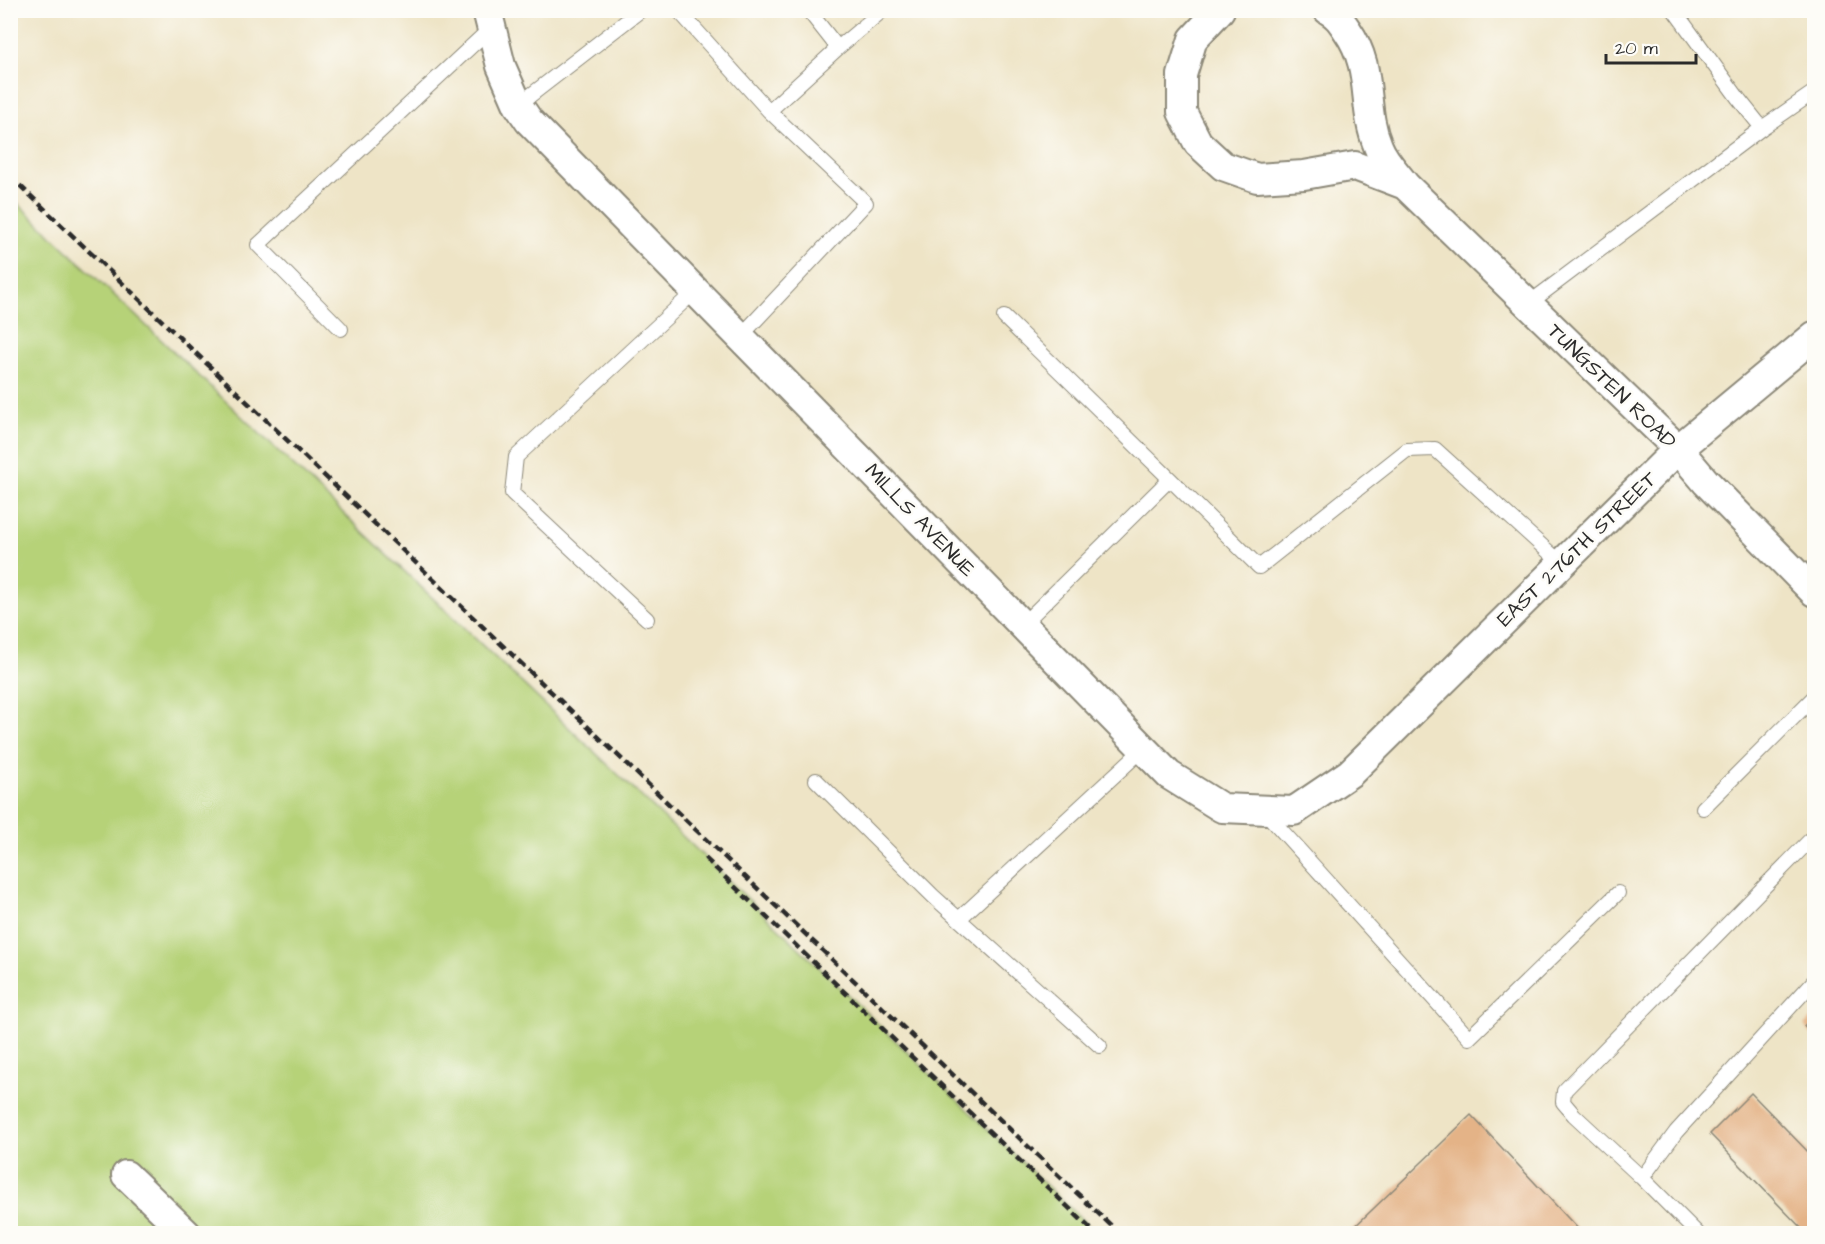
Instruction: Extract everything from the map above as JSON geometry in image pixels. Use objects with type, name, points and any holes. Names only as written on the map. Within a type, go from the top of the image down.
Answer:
[{"type":"street","name":"TUNGSTEN ROAD","points":[[1220,10],[1193,39],[1182,75],[1182,112],[1198,143],[1223,166],[1257,178],[1304,175],[1355,166],[1404,184]]},
{"type":"street","name":"TUNGSTEN ROAD","points":[[1328,10],[1337,15],[1357,44],[1366,74],[1369,113],[1378,147],[1404,184],[1678,449],[1706,482],[1815,592]]},
{"type":"street","points":[[489,19],[501,66],[523,113]]},
{"type":"street","name":"MILLS AVENUE","points":[[523,113],[1168,775],[1222,808],[1294,811],[1350,773]]},
{"type":"street","name":"EAST 276TH STREET","points":[[1350,773],[1678,449],[1815,336]]},
{"type":"street","points":[[126,1175],[187,1233]]},
{"type":"lane","points":[[523,113],[641,10]]},
{"type":"lane","points":[[678,10],[769,111],[866,203],[740,337]]},
{"type":"lane","points":[[808,10],[838,48]]},
{"type":"lane","points":[[769,111],[883,10]]},
{"type":"lane","points":[[1674,10],[1762,128]]},
{"type":"lane","points":[[341,329],[258,245],[489,19]]},
{"type":"lane","points":[[1528,304],[1762,128],[1815,92]]},
{"type":"lane","points":[[647,619],[512,493],[516,457],[695,291]]},
{"type":"lane","points":[[1004,317],[1259,567],[1407,450],[1435,449],[1562,564]]},
{"type":"lane","points":[[1022,625],[1170,479]]},
{"type":"lane","points":[[1703,808],[1815,697]]},
{"type":"lane","points":[[959,920],[1143,749]]},
{"type":"lane","points":[[816,780],[959,920],[1100,1046]]},
{"type":"lane","points":[[1262,810],[1468,1038],[1618,893]]},
{"type":"lane","points":[[1698,1233],[1574,1115],[1563,1102],[1564,1091],[1815,836]]},
{"type":"lane","points":[[1642,1178],[1676,1132],[1815,981]]},
{"type":"green space","points":[[10,196],[647,802],[1096,1233],[11,1233]]},
{"type":"building","points":[[1814,1015],[1814,1037],[1804,1026]]},
{"type":"building","points":[[1751,1093],[1814,1158],[1814,1234],[1807,1234],[1710,1134]]},
{"type":"building","points":[[1471,1115],[1583,1234],[1347,1234]]},
{"type":"railway","points":[[10,176],[1120,1234]]},
{"type":"railway","points":[[705,858],[1096,1234]]}]
